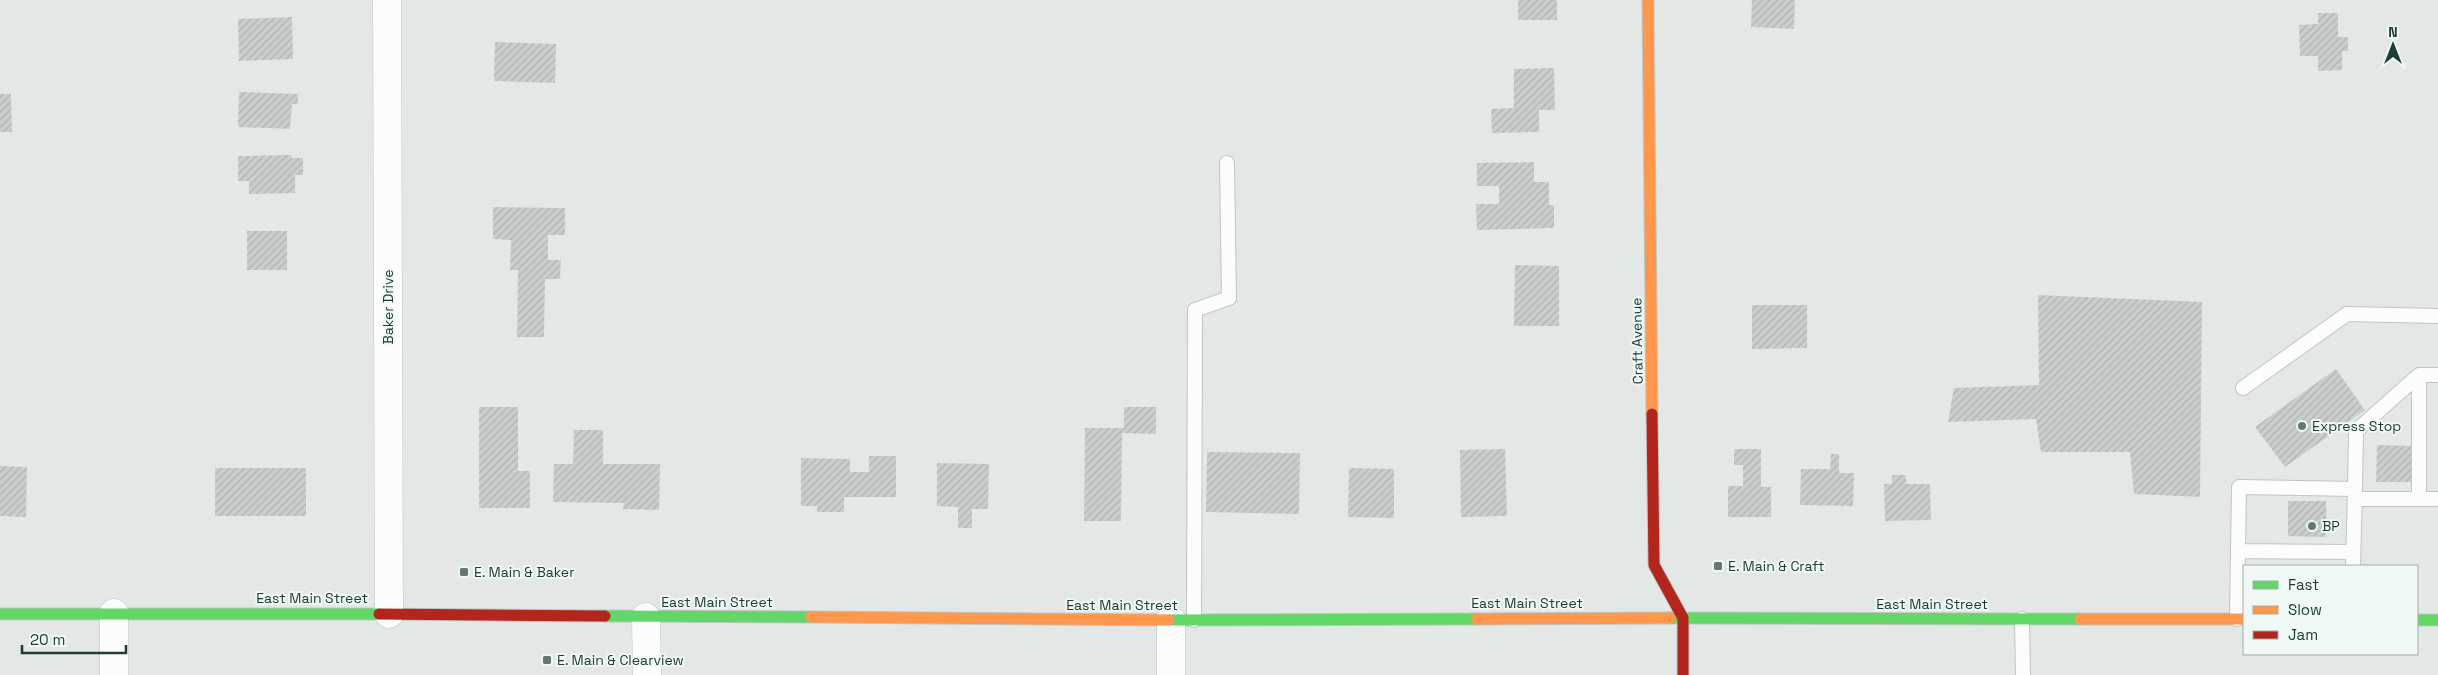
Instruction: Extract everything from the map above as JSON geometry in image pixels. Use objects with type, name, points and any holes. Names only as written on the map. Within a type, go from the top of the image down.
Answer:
[{"type":"street","name":"Baker Drive","points":[[387,0],[389,614]]},
{"type":"street","name":"Craft Avenue","points":[[1648,0],[1654,565],[1683,618],[1683,675]]},
{"type":"street","points":[[114,613],[114,675]]},
{"type":"street","name":"East Main Street","points":[[0,614],[389,614],[1182,620],[1683,618],[2241,619]]},
{"type":"street","points":[[646,616],[647,675]]},
{"type":"street","points":[[1171,675],[1182,620]]},
{"type":"street","points":[[2418,620],[2438,620]]},
{"type":"lane","points":[[1182,620],[1195,310],[1228,298],[1227,163]]},
{"type":"lane","points":[[2243,388],[2347,314],[2438,316]]},
{"type":"lane","points":[[2419,375],[2419,499]]},
{"type":"lane","points":[[2353,565],[2356,431],[2419,375],[2438,375]]},
{"type":"lane","points":[[2241,619],[2238,551],[2239,487],[2419,499],[2438,498]]},
{"type":"lane","points":[[2238,551],[2354,552]]},
{"type":"lane","points":[[2022,619],[2023,675]]},
{"type":"building","points":[[1518,0],[1557,0],[1557,20],[1518,20]]},
{"type":"building","points":[[1752,0],[1795,0],[1794,29],[1751,27]]},
{"type":"building","points":[[2318,13],[2338,13],[2338,37],[2348,37],[2348,51],[2342,51],[2342,70],[2318,71],[2318,56],[2300,56],[2299,25],[2318,24]]},
{"type":"building","points":[[292,17],[293,59],[239,61],[238,19]]},
{"type":"building","points":[[495,42],[556,44],[555,83],[494,81]]},
{"type":"building","points":[[1554,68],[1555,110],[1539,110],[1539,132],[1492,133],[1491,109],[1514,108],[1514,69]]},
{"type":"building","points":[[239,92],[298,94],[298,104],[292,104],[290,129],[238,127]]},
{"type":"building","points":[[0,94],[11,94],[12,132],[0,132]]},
{"type":"building","points":[[291,155],[291,158],[303,158],[303,175],[295,175],[295,193],[249,194],[249,181],[238,181],[238,156]]},
{"type":"building","points":[[1534,162],[1534,182],[1549,182],[1549,205],[1554,205],[1554,228],[1477,230],[1476,204],[1499,204],[1499,186],[1477,186],[1477,163]]},
{"type":"building","points":[[493,207],[565,208],[565,235],[548,235],[548,260],[561,260],[560,279],[545,279],[544,337],[517,337],[518,270],[510,270],[511,240],[493,239]]},
{"type":"building","points":[[247,231],[287,231],[287,270],[247,270]]},
{"type":"building","points":[[1515,265],[1559,266],[1559,326],[1514,326]]},
{"type":"building","points":[[2038,295],[2202,302],[2200,497],[2134,494],[2130,452],[2041,452],[2036,419],[1948,422],[1954,388],[2039,385]]},
{"type":"building","points":[[1752,305],[1807,305],[1807,348],[1752,349]]},
{"type":"building","points":[[2336,369],[2365,410],[2285,467],[2255,427]]},
{"type":"building","points":[[479,407],[518,407],[518,471],[530,471],[530,508],[479,508]]},
{"type":"building","points":[[1124,407],[1156,407],[1156,434],[1122,433],[1121,521],[1084,521],[1085,428],[1124,428]]},
{"type":"building","points":[[574,430],[603,430],[603,464],[660,464],[659,510],[623,509],[624,503],[553,502],[554,464],[573,464]]},
{"type":"building","points":[[2377,445],[2413,446],[2413,482],[2376,482]]},
{"type":"building","points":[[1505,449],[1507,516],[1461,517],[1460,450]]},
{"type":"building","points":[[1734,449],[1761,449],[1761,487],[1771,487],[1771,517],[1728,517],[1728,486],[1743,486],[1743,465],[1734,465]]},
{"type":"building","points":[[1207,452],[1300,453],[1299,514],[1206,512]]},
{"type":"building","points":[[1831,454],[1839,454],[1839,473],[1854,473],[1853,506],[1800,505],[1801,469],[1830,469]]},
{"type":"building","points":[[869,456],[896,456],[896,497],[844,497],[844,512],[817,512],[817,506],[801,506],[801,458],[850,459],[850,472],[869,472]]},
{"type":"building","points":[[937,463],[989,464],[988,509],[972,509],[972,528],[958,528],[958,507],[937,506]]},
{"type":"building","points":[[0,466],[27,467],[26,517],[0,516]]},
{"type":"building","points":[[215,468],[306,468],[306,516],[215,516]]},
{"type":"building","points":[[1349,468],[1394,469],[1394,518],[1348,517]]},
{"type":"building","points":[[1892,475],[1906,475],[1906,484],[1930,484],[1931,520],[1885,521],[1884,484],[1892,484]]},
{"type":"building","points":[[2288,501],[2326,501],[2326,537],[2288,536]]},
{"type":"traffic: fast","points":[[0,614],[379,614]]},
{"type":"traffic: fast","points":[[605,616],[811,617]]},
{"type":"traffic: fast","points":[[1670,618],[2080,619]]},
{"type":"traffic: fast","points":[[1169,620],[1477,619]]},
{"type":"traffic: fast","points":[[2418,620],[2438,620]]},
{"type":"traffic: slow","points":[[1648,0],[1652,414]]},
{"type":"traffic: slow","points":[[811,617],[1169,620]]},
{"type":"traffic: slow","points":[[1477,619],[1670,618]]},
{"type":"traffic: slow","points":[[2080,619],[2243,619]]},
{"type":"traffic: jam","points":[[1652,414],[1654,565],[1683,618],[1683,675]]},
{"type":"traffic: jam","points":[[379,614],[605,616]]},
{"type":"place","name":"Express Stop","points":[[2302,426]]},
{"type":"place","name":"BP","points":[[2312,526]]},
{"type":"place","name":"E. Main & Craft","points":[[1718,566]]},
{"type":"place","name":"E. Main & Baker","points":[[464,572]]},
{"type":"place","name":"E. Main & Clearview","points":[[547,660]]}]
